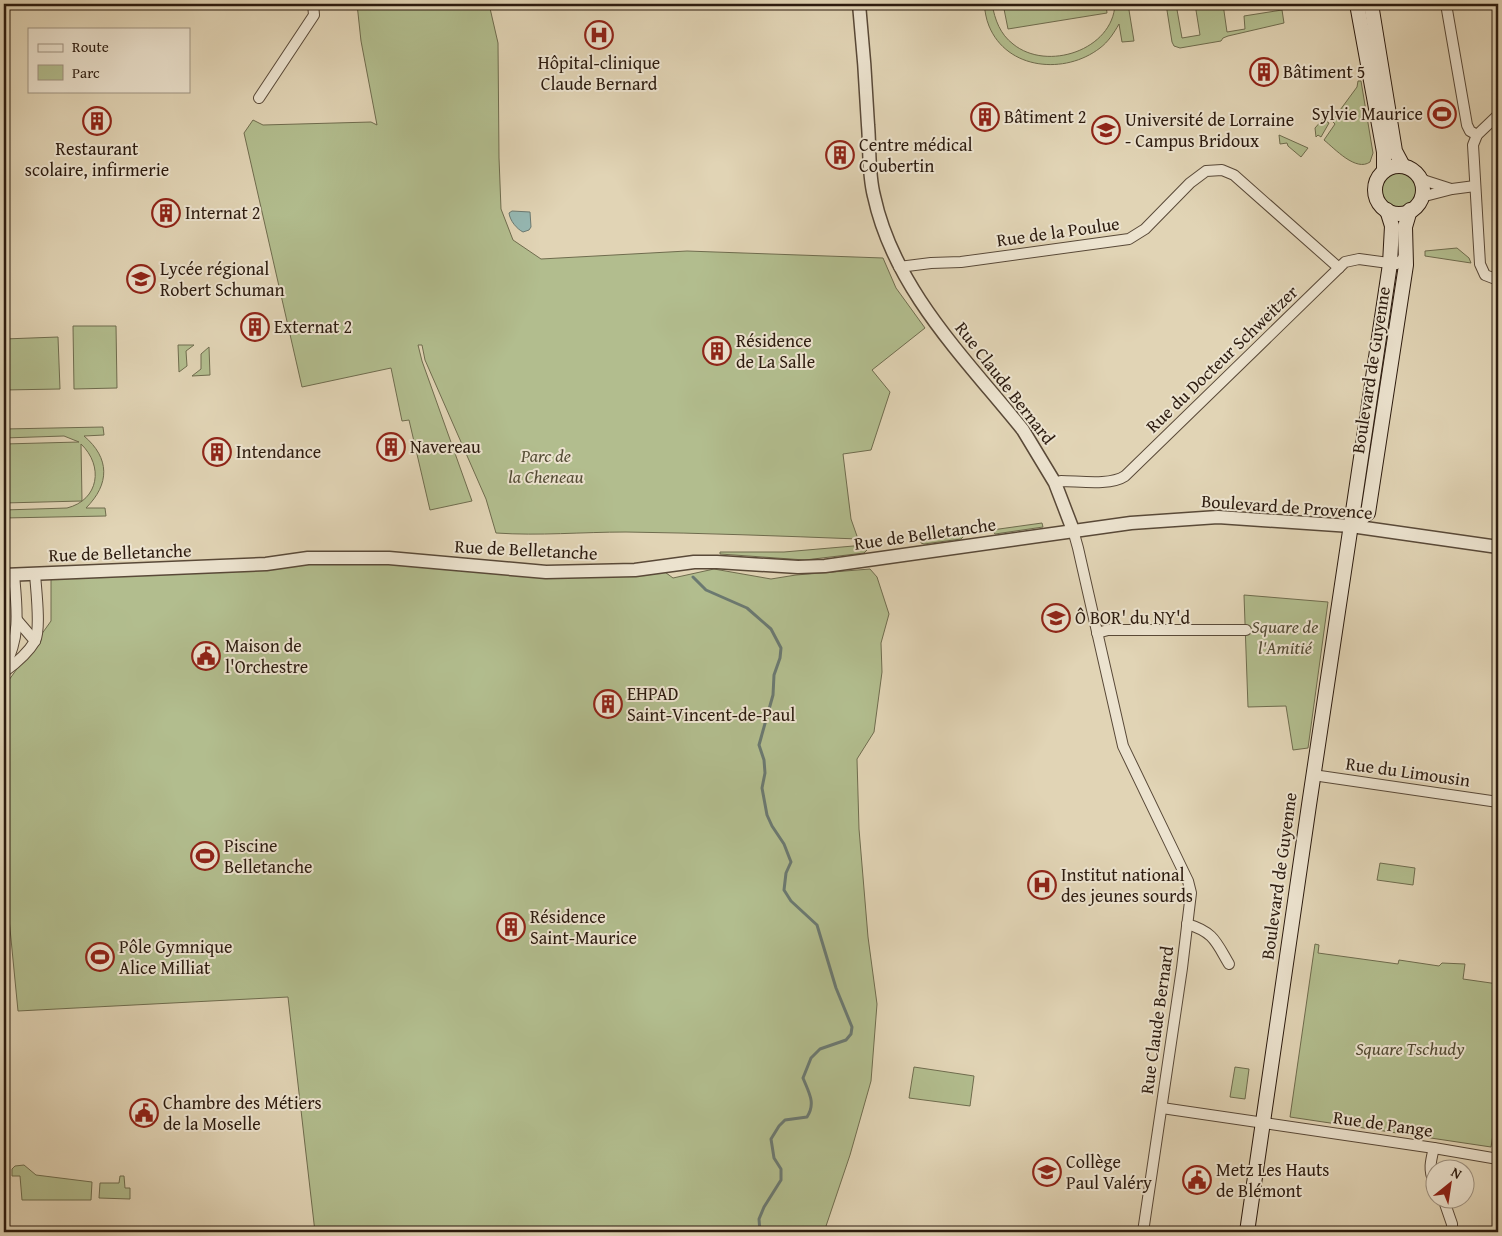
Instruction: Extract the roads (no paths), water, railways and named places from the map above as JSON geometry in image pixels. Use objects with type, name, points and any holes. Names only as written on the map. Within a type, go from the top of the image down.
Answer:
[{"type":"main road","points":[[1357,4],[1384,152],[1384,171]]},
{"type":"main road","points":[[1371,4],[1395,151],[1403,166],[1414,172],[1418,177],[1422,190],[1419,202],[1410,210],[1402,213],[1387,210],[1377,200],[1375,193],[1378,178],[1384,171],[1403,166]]},
{"type":"main road","name":"Boulevard de Guyenne","points":[[1247,1232],[1390,264],[1392,226],[1387,210]]},
{"type":"main road","name":"Boulevard de Guyenne","points":[[1351,526],[1368,514],[1406,265],[1405,227],[1410,210]]},
{"type":"main road","points":[[1376,361],[1390,363]]},
{"type":"street","points":[[259,98],[314,15],[313,4]]},
{"type":"street","name":"Rue Claude Bernard","points":[[859,4],[873,196],[883,227],[899,267],[914,292],[935,323],[1023,430],[1055,483],[1078,548],[1123,746],[1190,887],[1191,900],[1162,1108],[1263,1123]]},
{"type":"street","points":[[1446,4],[1467,125],[1477,135]]},
{"type":"street","points":[[1498,114],[1477,135],[1473,146],[1480,264],[1485,275],[1498,280]]},
{"type":"street","name":"Rue de la Poulue","points":[[899,267],[961,262],[1129,240],[1145,229],[1190,184],[1206,171],[1222,170],[1234,175],[1339,268]]},
{"type":"street","points":[[1418,177],[1452,189]]},
{"type":"street","points":[[1421,197],[1452,189],[1475,186]]},
{"type":"street","points":[[1390,264],[1396,264],[1402,260],[1406,252]]},
{"type":"street","name":"Rue du Docteur Schweitzer","points":[[1055,483],[1061,481],[1110,482],[1120,480],[1345,262],[1359,259],[1390,264]]},
{"type":"street","name":"Boulevard de Provence","points":[[1073,530],[1131,523],[1218,517],[1351,526],[1498,547]]},
{"type":"street","name":"Rue de Belletanche","points":[[9,575],[266,564],[308,558],[359,557],[415,559],[546,572],[635,570],[694,562],[798,567],[1073,530]]},
{"type":"street","points":[[4,672],[35,641],[38,631],[35,574]]},
{"type":"street","points":[[4,668],[15,644],[17,620],[9,575]]},
{"type":"street","points":[[17,620],[35,641]]},
{"type":"street","points":[[1097,632],[1108,630],[1246,630]]},
{"type":"street","name":"Rue du Limousin","points":[[1313,775],[1498,802]]},
{"type":"street","name":"Rue Claude Bernard","points":[[1187,924],[1202,928],[1215,939],[1229,964]]},
{"type":"street","points":[[1143,1232],[1162,1108]]},
{"type":"street","name":"Rue de Pange","points":[[1263,1123],[1498,1159]]},
{"type":"street","points":[[1432,1158],[1434,1148]]},
{"type":"street","points":[[1446,1208],[1452,1224],[1452,1232]]},
{"type":"water","points":[[512,211],[530,212],[531,227],[529,230],[523,232],[516,227],[509,213]]},
{"type":"waterway","points":[[693,577],[706,590],[747,608],[771,629],[781,648],[780,658],[774,675],[773,695],[759,745],[764,760],[765,773],[762,788],[767,815],[784,844],[791,862],[786,873],[784,890],[791,901],[817,925],[836,988],[852,1027],[851,1034],[846,1040],[820,1049],[811,1058],[803,1078],[811,1102],[810,1112],[807,1117],[785,1120],[771,1139],[774,1158],[781,1169],[781,1180],[764,1207],[759,1219],[760,1232]]},
{"type":"place","name":"Hôpital-clinique Claude Bernard","points":[[599,35]]},
{"type":"place","name":"Bâtiment 5","points":[[1264,72]]},
{"type":"place","name":"Sylvie Maurice","points":[[1442,114]]},
{"type":"place","name":"Bâtiment 2","points":[[985,117]]},
{"type":"place","name":"Restaurant scolaire, infirmerie","points":[[97,121]]},
{"type":"place","name":"Université de Lorraine - Campus Bridoux","points":[[1106,130]]},
{"type":"place","name":"Centre médical Coubertin","points":[[840,155]]},
{"type":"place","name":"Internat 2","points":[[166,213]]},
{"type":"place","name":"Lycée régional Robert Schuman","points":[[141,279]]},
{"type":"place","name":"Externat 2","points":[[255,327]]},
{"type":"place","name":"Résidence de La Salle","points":[[717,351]]},
{"type":"place","name":"Navereau","points":[[391,447]]},
{"type":"place","name":"Intendance","points":[[217,452]]},
{"type":"place","name":"Ô BOR' du NY'd","points":[[1056,618]]},
{"type":"place","name":"Maison de l'Orchestre","points":[[206,656]]},
{"type":"place","name":"EHPAD Saint-Vincent-de-Paul","points":[[608,704]]},
{"type":"place","name":"Piscine Belletanche","points":[[205,856]]},
{"type":"place","name":"Institut national des jeunes sourds","points":[[1042,885]]},
{"type":"place","name":"Résidence Saint-Maurice","points":[[511,927]]},
{"type":"place","name":"Pôle Gymnique Alice Milliat","points":[[100,957]]},
{"type":"place","name":"Chambre des Métiers de la Moselle","points":[[144,1113]]},
{"type":"place","name":"Collège Paul Valéry","points":[[1047,1172]]},
{"type":"place","name":"Metz Les Hauts de Blémont","points":[[1197,1180]]},
{"type":"park label","name":"Parc de la Cheneau","points":[[546,466]]},
{"type":"park label","name":"Square de l'Amitié","points":[[1285,638]]},
{"type":"park label","name":"Square Tschudy","points":[[1410,1049]]}]
